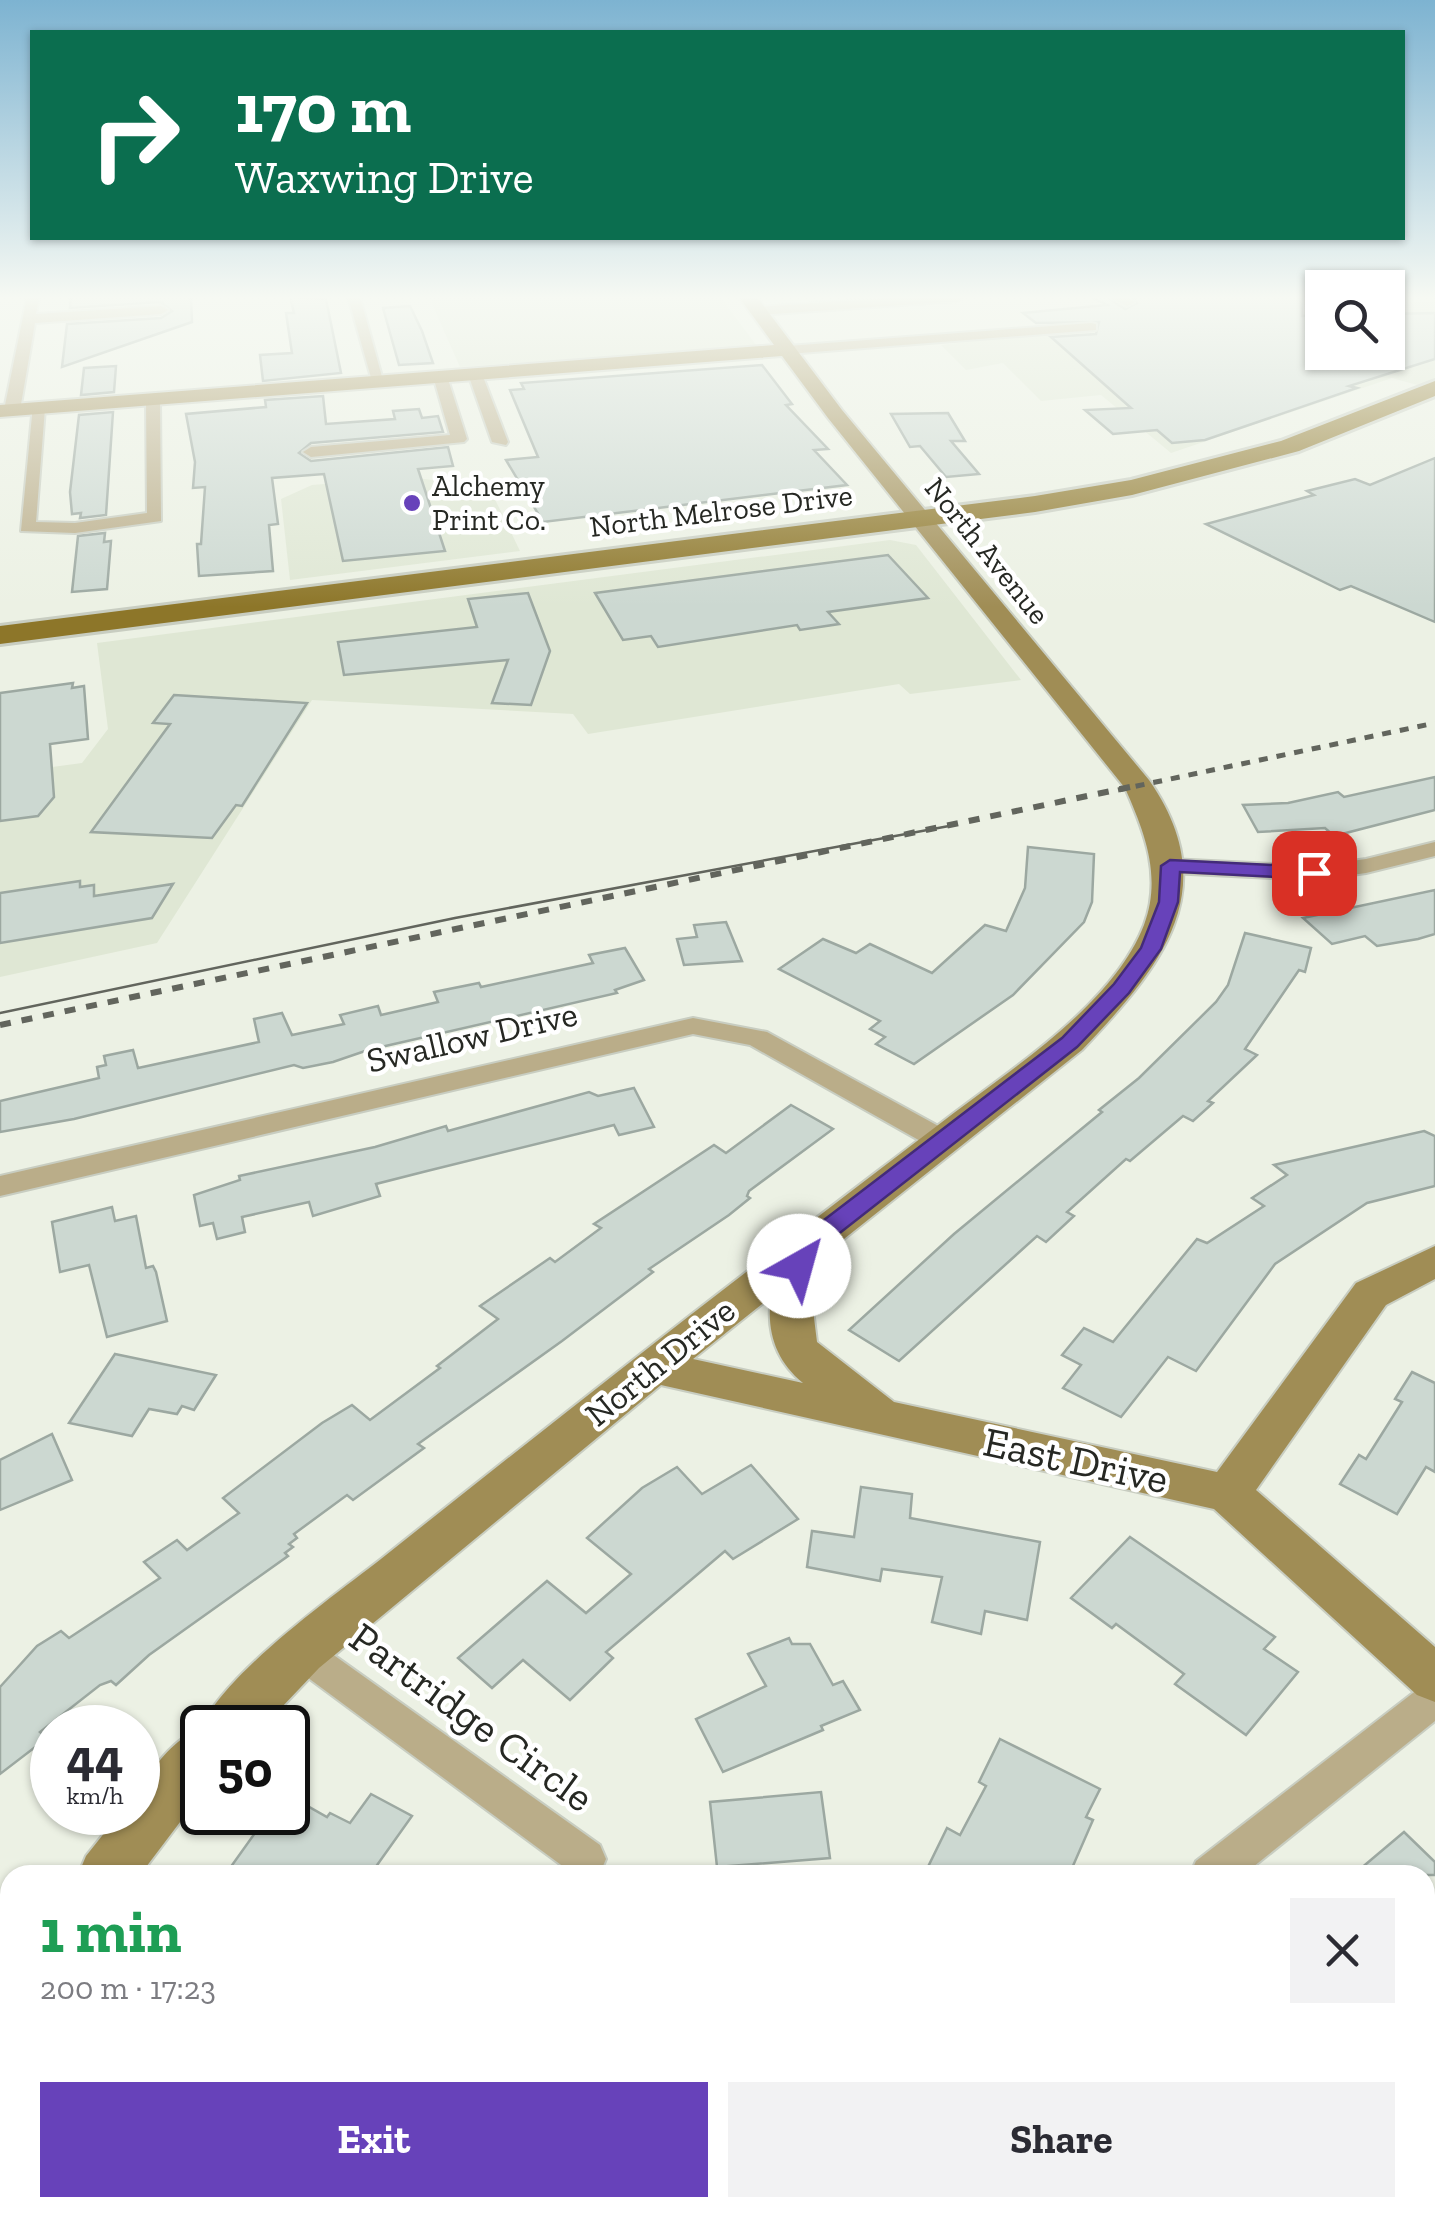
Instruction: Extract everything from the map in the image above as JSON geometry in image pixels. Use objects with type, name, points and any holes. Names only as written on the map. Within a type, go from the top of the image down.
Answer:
[{"type":"main road","points":[[6,411],[147,400]]},
{"type":"main road","name":"North Avenue","points":[[828,400],[1068,702]]},
{"type":"main road","name":"North Melrose Drive","points":[[0,636],[920,518],[1132,487],[1290,446],[1404,400]]},
{"type":"main road","name":"North Drive","points":[[249,1705],[301,1652],[653,1367],[1069,1042],[1122,988],[1150,949],[1168,902],[1170,866],[1160,823],[1139,786],[1068,702]]},
{"type":"main road","points":[[808,1245],[790,1288],[793,1328],[804,1358],[889,1419]]},
{"type":"main road","points":[[1228,1493],[1371,1294],[1435,1261]]},
{"type":"main road","name":"East Drive","points":[[653,1367],[1228,1493],[1435,1679]]},
{"type":"main road","points":[[114,1865],[180,1780]]},
{"type":"street","points":[[38,408],[28,526],[75,528],[154,518],[153,400]]},
{"type":"street","points":[[310,452],[459,439],[447,400]]},
{"type":"street","points":[[485,400],[500,442]]},
{"type":"street","points":[[1170,866],[1314,873],[1432,853]]},
{"type":"street","name":"Swallow Drive","points":[[0,1186],[693,1026],[758,1038],[941,1140]]},
{"type":"street","name":"Partridge Circle","points":[[301,1652],[586,1859]]},
{"type":"street","points":[[1224,1865],[1435,1698]]},
{"type":"shaded area","points":[[1108,400],[1326,400],[1171,453]]},
{"type":"shaded area","points":[[408,477],[489,487],[520,551],[290,580],[281,499],[312,485]]},
{"type":"shaded area","points":[[890,540],[916,545],[1021,680],[910,694],[899,684],[588,734],[573,714],[312,700],[157,943],[0,977],[0,774],[82,763],[108,729],[97,643]]},
{"type":"building","points":[[265,400],[323,400],[326,424],[395,419],[393,411],[419,409],[422,418],[438,416],[443,432],[311,443],[299,453],[311,461],[448,447],[453,466],[418,469],[445,551],[343,561],[324,474],[272,478],[278,524],[269,525],[273,571],[199,576],[197,544],[201,544],[205,487],[193,488],[195,462],[186,414],[266,407]]},
{"type":"building","points":[[514,400],[789,400],[792,404],[786,405],[828,449],[814,450],[847,485],[543,522],[506,460],[538,457]]},
{"type":"building","points":[[1122,400],[1321,400],[1205,440],[1172,443],[1157,430],[1113,434],[1085,410],[1131,408]]},
{"type":"building","points":[[113,412],[106,515],[80,518],[81,513],[72,514],[70,492],[79,415]]},
{"type":"building","points":[[948,413],[965,441],[951,441],[979,474],[946,477],[920,446],[910,447],[891,414]]},
{"type":"building","points":[[1435,458],[1435,622],[1351,586],[1340,590],[1206,524],[1314,495],[1307,491],[1355,479],[1370,485]]},
{"type":"building","points":[[105,533],[104,542],[111,541],[107,589],[72,592],[78,536]]},
{"type":"building","points":[[888,555],[928,598],[828,612],[839,624],[800,630],[797,625],[658,647],[651,636],[623,640],[595,593]]},
{"type":"building","points":[[528,593],[550,651],[531,705],[492,703],[508,660],[344,675],[338,642],[477,627],[468,599]]},
{"type":"building","points":[[73,683],[72,688],[84,686],[88,739],[50,744],[54,797],[38,816],[0,821],[0,693]]},
{"type":"building","points":[[174,695],[307,703],[242,806],[236,805],[212,838],[91,832],[170,724],[153,723]]},
{"type":"building","points":[[1435,777],[1435,810],[1334,836],[1325,828],[1258,832],[1243,805],[1288,803],[1338,792],[1344,797]]},
{"type":"building","points":[[1028,847],[1094,854],[1092,902],[1084,922],[1013,995],[914,1064],[876,1044],[885,1037],[870,1029],[880,1021],[779,969],[823,939],[856,953],[870,944],[932,973],[985,925],[1006,931],[1025,888]]},
{"type":"building","points":[[80,881],[80,887],[94,885],[94,896],[173,884],[152,918],[0,943],[0,893]]},
{"type":"building","points":[[1435,890],[1435,934],[1418,939],[1377,946],[1365,936],[1332,944],[1303,918]]},
{"type":"building","points":[[726,922],[742,961],[684,965],[677,939],[697,937],[694,925]]},
{"type":"building","points":[[1245,933],[1311,948],[1305,972],[1299,970],[1245,1049],[1257,1055],[1208,1101],[1213,1103],[1193,1121],[1183,1116],[1130,1161],[1126,1159],[1067,1212],[1074,1216],[1046,1242],[1037,1236],[899,1361],[849,1330],[954,1234],[1102,1112],[1099,1110],[1139,1078],[1216,1002],[1228,985]]},
{"type":"building","points":[[625,948],[644,980],[615,990],[617,993],[368,1050],[333,1062],[303,1068],[294,1065],[74,1119],[0,1132],[0,1101],[99,1078],[97,1067],[106,1065],[104,1056],[133,1050],[138,1068],[259,1042],[254,1019],[282,1013],[292,1035],[344,1024],[340,1015],[378,1006],[381,1015],[438,1002],[434,992],[479,983],[481,987],[593,963],[589,955]]},
{"type":"building","points":[[634,1088],[654,1127],[619,1135],[614,1125],[376,1184],[380,1196],[313,1216],[309,1202],[242,1217],[245,1232],[217,1239],[213,1223],[200,1226],[194,1195],[240,1180],[239,1176],[375,1147],[446,1126],[448,1131],[589,1092],[598,1096]]},
{"type":"building","points":[[791,1105],[833,1129],[749,1191],[750,1198],[729,1215],[649,1269],[653,1272],[418,1444],[424,1448],[353,1500],[347,1495],[294,1534],[297,1538],[289,1544],[293,1547],[285,1553],[288,1556],[149,1655],[116,1685],[111,1681],[100,1685],[74,1705],[30,1705],[30,1751],[0,1774],[0,1687],[37,1646],[61,1631],[69,1638],[160,1578],[144,1562],[177,1540],[187,1550],[239,1513],[223,1498],[322,1423],[352,1405],[370,1420],[440,1368],[437,1366],[498,1319],[480,1306],[550,1258],[555,1262],[601,1228],[594,1224],[714,1145],[726,1153]]},
{"type":"building","points":[[1424,1131],[1435,1136],[1435,1186],[1367,1203],[1275,1264],[1196,1371],[1168,1357],[1121,1417],[1063,1388],[1081,1365],[1062,1355],[1084,1328],[1113,1342],[1197,1239],[1207,1243],[1264,1206],[1252,1198],[1287,1175],[1274,1165]]},
{"type":"building","points":[[112,1207],[115,1221],[136,1216],[146,1268],[153,1266],[156,1272],[167,1321],[107,1337],[89,1265],[60,1272],[52,1222]]},
{"type":"building","points":[[115,1354],[216,1375],[194,1410],[182,1406],[177,1414],[149,1409],[132,1436],[69,1423]]},
{"type":"building","points":[[1412,1372],[1435,1383],[1435,1472],[1426,1467],[1397,1514],[1340,1484],[1359,1455],[1366,1459],[1402,1402],[1395,1399]]},
{"type":"building","points":[[52,1434],[72,1480],[0,1510],[0,1460]]},
{"type":"building","points":[[751,1465],[798,1519],[733,1559],[725,1551],[606,1652],[613,1658],[570,1700],[523,1660],[492,1688],[458,1658],[547,1581],[586,1613],[631,1574],[587,1538],[642,1488],[677,1467],[702,1494]]},
{"type":"building","points":[[861,1487],[912,1494],[910,1518],[1040,1542],[1027,1620],[985,1611],[981,1634],[932,1622],[942,1577],[882,1569],[880,1581],[807,1567],[812,1531],[854,1537]]},
{"type":"building","points":[[1130,1537],[1275,1637],[1264,1649],[1298,1672],[1246,1735],[1175,1684],[1184,1674],[1116,1624],[1112,1628],[1071,1598]]},
{"type":"building","points":[[789,1638],[792,1644],[810,1644],[833,1685],[843,1681],[860,1710],[723,1772],[696,1719],[766,1686],[748,1654]]},
{"type":"building","points":[[1000,1739],[1100,1789],[1086,1817],[1093,1820],[1073,1865],[929,1865],[947,1828],[960,1835],[986,1786],[979,1782]]},
{"type":"building","points":[[821,1792],[830,1858],[717,1865],[710,1802]]},
{"type":"building","points":[[371,1794],[412,1816],[377,1865],[232,1865],[254,1835],[310,1835],[310,1807],[327,1817],[330,1813],[350,1823]]},
{"type":"building","points":[[1404,1832],[1435,1862],[1435,1865],[1365,1865]]},
{"type":"tram line","points":[[0,1013],[455,918],[949,826]]},
{"type":"railway","points":[[1118,790],[1435,723]]},
{"type":"railway","points":[[0,1025],[1130,787]]},
{"type":"place","name":"Alchemy Print Co.","points":[[412,503]]},
{"type":"route","points":[[799,1266],[808,1245],[1069,1042],[1122,988],[1150,949],[1168,902],[1170,866],[1270,874],[1314,873]]}]
